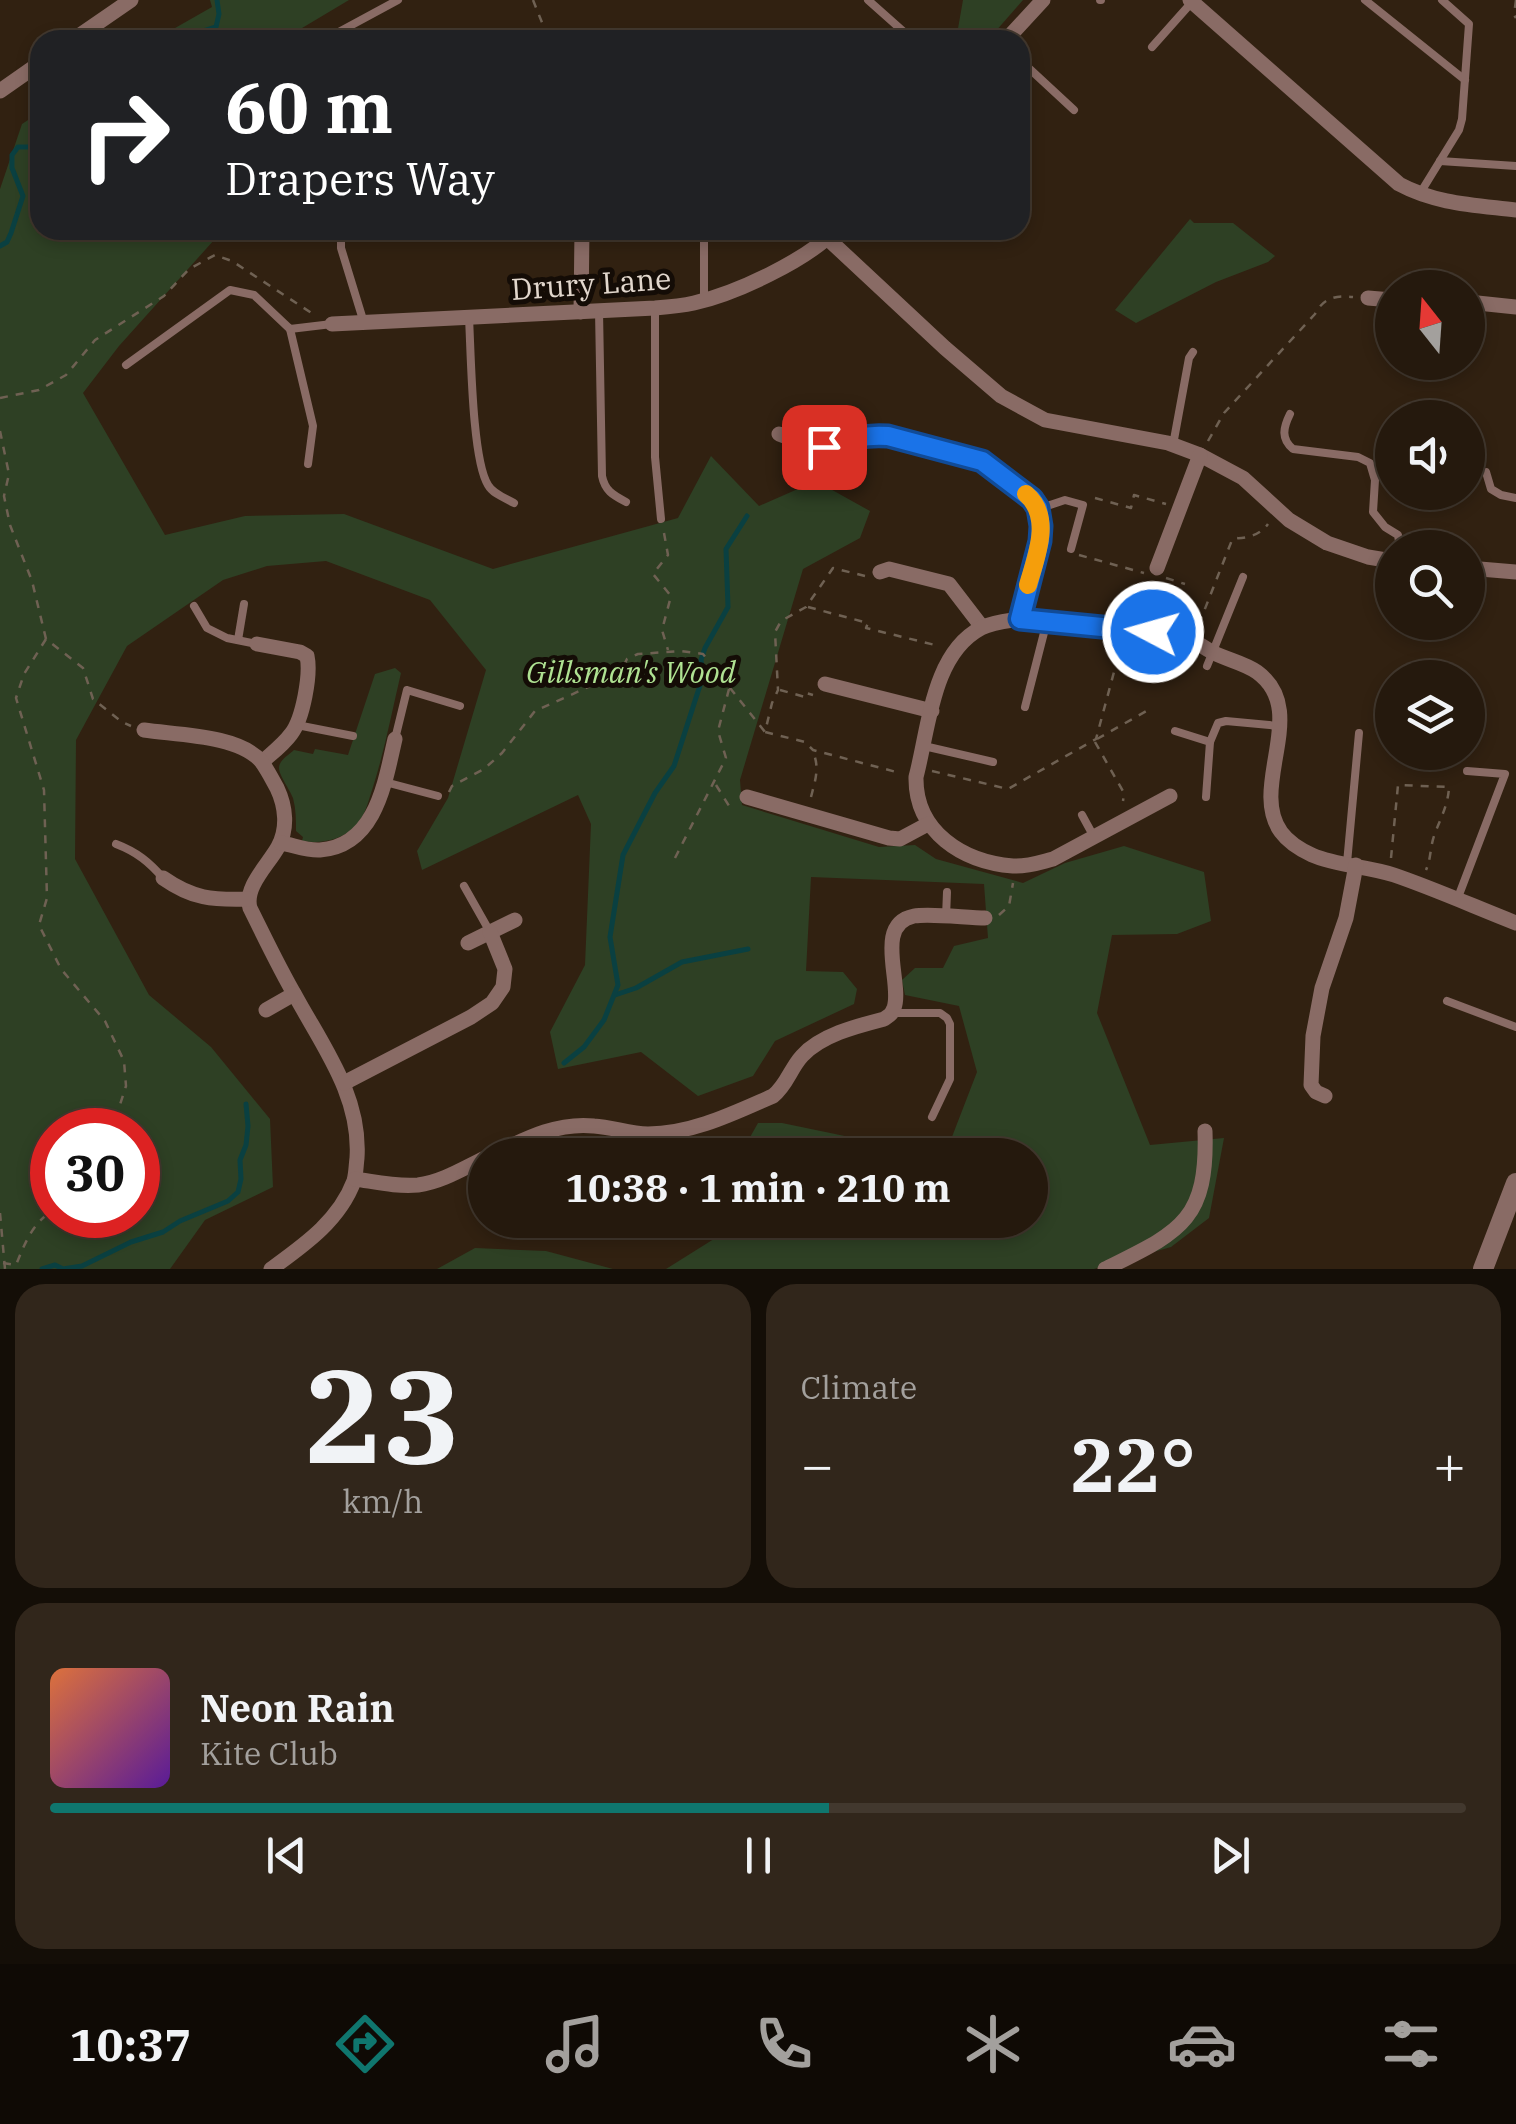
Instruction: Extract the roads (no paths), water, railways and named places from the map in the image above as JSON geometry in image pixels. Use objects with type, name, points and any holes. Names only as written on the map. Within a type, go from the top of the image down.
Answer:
[{"type":"street","points":[[88,30],[131,0]]},
{"type":"street","points":[[1015,30],[1042,0]]},
{"type":"street","points":[[1191,1],[1399,184],[1440,201],[1516,210]]},
{"type":"street","points":[[0,91],[30,70]]},
{"type":"street","points":[[581,312],[582,240]]},
{"type":"street","name":"Drury Lane","points":[[332,324],[695,303],[749,284],[823,240]]},
{"type":"street","points":[[838,240],[945,348],[1001,396],[1045,420],[1172,445],[1200,455],[1243,478],[1289,520],[1327,543],[1375,558]]},
{"type":"street","points":[[1368,298],[1375,299]]},
{"type":"street","points":[[1485,304],[1516,307]]},
{"type":"street","points":[[778,434],[819,448],[860,436],[888,436],[975,458],[1032,499],[1038,508],[1040,541],[1020,619]]},
{"type":"street","points":[[1158,574],[1200,455]]},
{"type":"street","points":[[880,572],[889,569],[949,584],[982,628]]},
{"type":"street","points":[[1485,569],[1516,572]]},
{"type":"street","points":[[1170,796],[1053,859],[1033,864],[1014,866],[974,857],[946,842],[928,824],[920,805],[918,772],[944,666],[955,650],[982,628],[1020,619],[1193,639],[1209,659],[1256,671],[1276,696],[1280,710],[1272,808],[1279,830],[1295,847],[1318,857],[1388,873],[1516,923]]},
{"type":"street","points":[[256,644],[300,652],[307,656],[309,668],[297,725],[262,762]]},
{"type":"street","points":[[825,684],[932,710]]},
{"type":"street","points":[[144,730],[239,745],[262,762],[281,798],[286,821],[281,843],[251,890],[250,908],[344,1083],[354,1112],[358,1142],[355,1178],[342,1204],[312,1239],[271,1269]]},
{"type":"street","points":[[281,843],[318,850],[340,845],[362,831],[374,814],[395,740]]},
{"type":"street","points":[[747,797],[900,839],[928,824]]},
{"type":"street","points":[[1326,1096],[1311,1085],[1313,1036],[1322,988],[1346,918],[1352,864]]},
{"type":"street","points":[[164,878],[200,898],[248,899]]},
{"type":"street","points":[[527,1138],[570,1125],[646,1134],[674,1132],[774,1096],[784,1088],[804,1052],[892,1013],[896,1003],[893,937],[900,923],[913,916],[986,918]]},
{"type":"street","points":[[468,943],[515,920]]},
{"type":"street","points":[[344,1083],[471,1017],[492,1002],[503,987],[505,970],[490,932]]},
{"type":"street","points":[[266,1010],[294,994]]},
{"type":"street","points":[[1105,1269],[1178,1229],[1193,1208],[1202,1182],[1204,1131]]},
{"type":"street","points":[[355,1178],[420,1185],[468,1166]]},
{"type":"street","points":[[1483,1269],[1516,1182]]},
{"type":"lane","points":[[342,30],[398,0]]},
{"type":"lane","points":[[868,0],[901,30]]},
{"type":"lane","points":[[1365,0],[1465,80]]},
{"type":"lane","points":[[1419,195],[1459,130],[1465,80],[1468,24],[1442,0]]},
{"type":"lane","points":[[1152,47],[1191,1]]},
{"type":"lane","points":[[1030,69],[1074,110]]},
{"type":"lane","points":[[1440,162],[1516,166]]},
{"type":"lane","points":[[341,240],[364,323]]},
{"type":"lane","points":[[704,240],[704,300]]},
{"type":"lane","points":[[126,364],[230,290],[254,294],[290,329],[313,426],[308,464]]},
{"type":"lane","points":[[654,308],[661,519]]},
{"type":"lane","points":[[598,311],[602,476],[604,486],[626,502]]},
{"type":"lane","points":[[470,318],[472,380],[483,474],[490,490],[514,503]]},
{"type":"lane","points":[[290,329],[332,324]]},
{"type":"lane","points":[[1172,445],[1193,352]]},
{"type":"lane","points":[[1290,414],[1284,430],[1285,440],[1293,449],[1370,462],[1374,473],[1373,512],[1390,530]]},
{"type":"lane","points":[[840,442],[844,459]]},
{"type":"lane","points":[[1486,472],[1490,488],[1516,498]]},
{"type":"lane","points":[[1038,508],[1065,500],[1083,505],[1073,552]]},
{"type":"lane","points":[[1209,659],[1243,577]]},
{"type":"lane","points":[[238,640],[244,604]]},
{"type":"lane","points":[[194,606],[207,628],[227,638],[256,644]]},
{"type":"lane","points":[[1024,707],[1047,621]]},
{"type":"lane","points":[[395,740],[408,690],[460,706]]},
{"type":"lane","points":[[1206,798],[1210,742],[1218,724],[1226,720],[1279,726]]},
{"type":"lane","points":[[297,725],[353,736]]},
{"type":"lane","points":[[1175,730],[1210,742]]},
{"type":"lane","points":[[1352,864],[1359,734]]},
{"type":"lane","points":[[924,746],[993,762]]},
{"type":"lane","points":[[1457,900],[1505,774],[1467,771]]},
{"type":"lane","points":[[384,782],[438,796]]},
{"type":"lane","points":[[1082,816],[1099,834]]},
{"type":"lane","points":[[116,844],[134,850],[164,878]]},
{"type":"lane","points":[[464,886],[490,932]]},
{"type":"lane","points":[[946,917],[947,892]]},
{"type":"lane","points":[[1447,1002],[1516,1027]]},
{"type":"lane","points":[[892,1013],[940,1014],[950,1024],[950,1078],[932,1117]]},
{"type":"waterway","points":[[207,30],[216,27],[217,0]]},
{"type":"waterway","points":[[0,246],[7,242],[23,196],[12,168],[12,155],[18,147],[30,146]]},
{"type":"waterway","points":[[564,1063],[584,1047],[604,1020],[618,985],[610,937],[623,855],[655,793],[674,766],[703,676],[701,660],[705,648],[728,607],[726,549],[747,516]]},
{"type":"waterway","points":[[615,995],[682,962],[748,949]]},
{"type":"waterway","points":[[42,1269],[55,1265],[63,1269],[82,1266],[228,1201],[238,1192],[241,1179],[240,1160],[248,1126],[246,1104]]},
{"type":"park label","name":"Gillsman's Wood","points":[[631,671]]}]
